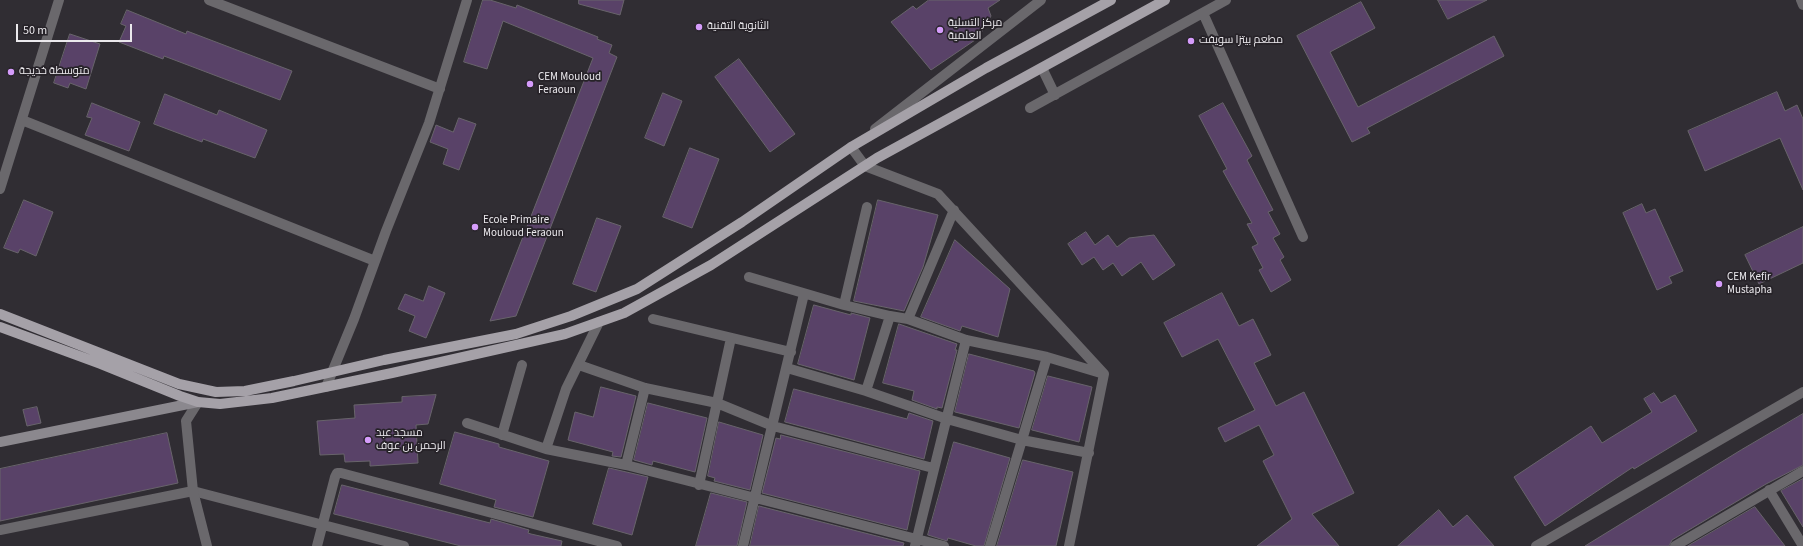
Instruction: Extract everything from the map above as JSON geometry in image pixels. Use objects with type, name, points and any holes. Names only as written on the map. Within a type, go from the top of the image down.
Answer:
[{"type":"main road","points":[[0,314],[179,384],[216,392],[245,391],[332,373],[384,360],[516,334],[571,316],[637,289],[742,222],[851,147],[986,68],[1111,0]]},
{"type":"main road","points":[[0,327],[101,364],[180,396],[198,402],[220,404],[272,398],[565,334],[624,313],[711,265],[865,166],[1165,0]]},
{"type":"main road","points":[[0,442],[198,402]]},
{"type":"street","points":[[0,189],[60,0]]},
{"type":"street","points":[[209,0],[440,89]]},
{"type":"street","points":[[326,387],[354,319],[429,123],[467,0]]},
{"type":"street","points":[[1041,0],[851,147],[865,166],[938,194],[1104,374]]},
{"type":"street","points":[[1030,108],[1226,0]]},
{"type":"street","points":[[1801,0],[1803,5]]},
{"type":"street","points":[[1203,13],[1303,237]]},
{"type":"street","points":[[1042,68],[1055,95]]},
{"type":"street","points":[[22,120],[375,261]]},
{"type":"street","points":[[844,305],[867,207]]},
{"type":"street","points":[[908,319],[954,210]]},
{"type":"street","points":[[749,277],[844,305],[908,319],[966,340],[1047,357],[1104,374]]},
{"type":"street","points":[[743,546],[804,294]]},
{"type":"street","points":[[866,391],[890,316]]},
{"type":"street","points":[[653,319],[790,352]]},
{"type":"street","points":[[546,449],[566,389],[599,322]]},
{"type":"street","points":[[699,485],[731,338]]},
{"type":"street","points":[[916,543],[933,468],[947,419],[966,340]]},
{"type":"street","points":[[990,546],[1047,357]]},
{"type":"street","points":[[502,435],[522,365]]},
{"type":"street","points":[[579,365],[645,388],[717,403],[773,426],[933,468]]},
{"type":"street","points":[[787,368],[866,391],[947,419],[1022,440],[1089,453]]},
{"type":"street","points":[[1069,546],[1104,374]]},
{"type":"street","points":[[626,465],[645,388]]},
{"type":"street","points":[[1536,546],[1616,498],[1803,392]]},
{"type":"street","points":[[198,402],[186,421],[193,491],[207,546]]},
{"type":"street","points":[[467,423],[546,449],[626,465],[754,498],[916,543],[944,546]]},
{"type":"street","points":[[1675,546],[1803,471]]},
{"type":"street","points":[[317,546],[321,525],[337,473],[617,546]]},
{"type":"street","points":[[1769,490],[1803,546]]},
{"type":"street","points":[[0,530],[193,491],[404,546]]},
{"type":"building","points":[[483,0],[490,0],[516,8],[517,5],[598,37],[597,39],[612,45],[609,53],[617,57],[516,316],[490,321],[593,58],[503,21],[487,69],[464,62]]},
{"type":"building","points":[[579,0],[624,0],[620,15],[579,4]]},
{"type":"building","name":"مركز التسلية العلمية","points":[[929,0],[1000,0],[988,8],[991,16],[978,38],[931,70],[891,22],[913,6],[916,9]]},
{"type":"building","points":[[1438,0],[1487,0],[1448,19]]},
{"type":"building","points":[[1361,2],[1375,28],[1330,52],[1358,107],[1494,36],[1504,56],[1367,128],[1370,133],[1352,142],[1297,36]]},
{"type":"building","points":[[127,10],[186,34],[187,31],[292,71],[280,100],[164,56],[163,59],[119,42],[126,26],[121,24]]},
{"type":"building","points":[[70,34],[100,44],[86,89],[70,83],[68,88],[54,83]]},
{"type":"building","points":[[739,59],[795,134],[770,152],[715,77]]},
{"type":"building","points":[[1777,92],[1785,111],[1797,105],[1803,119],[1803,190],[1780,138],[1705,171],[1688,131]]},
{"type":"building","points":[[663,93],[682,101],[664,146],[645,138]]},
{"type":"building","points":[[165,94],[217,115],[219,110],[267,130],[255,158],[203,139],[202,142],[154,124]]},
{"type":"building","points":[[92,103],[140,122],[129,151],[85,135],[92,118],[87,117]]},
{"type":"building","points":[[1223,103],[1252,156],[1247,160],[1273,210],[1268,212],[1280,234],[1273,238],[1284,257],[1280,260],[1291,280],[1271,292],[1259,270],[1263,268],[1252,247],[1258,244],[1247,224],[1252,223],[1223,171],[1227,169],[1199,116]]},
{"type":"building","points":[[459,118],[476,124],[459,170],[443,164],[448,149],[430,142],[436,125],[453,132]]},
{"type":"building","points":[[690,148],[719,159],[692,228],[663,217]]},
{"type":"building","points":[[24,200],[53,212],[36,256],[20,249],[18,253],[4,248]]},
{"type":"building","points":[[878,200],[938,215],[923,267],[904,311],[854,301]]},
{"type":"building","points":[[1642,204],[1646,213],[1655,209],[1683,271],[1669,277],[1672,283],[1657,290],[1623,213]]},
{"type":"building","points":[[597,218],[621,226],[596,292],[573,284]]},
{"type":"building","points":[[1803,227],[1803,263],[1759,284],[1745,255]]},
{"type":"building","points":[[1086,232],[1095,245],[1108,235],[1117,247],[1129,238],[1154,235],[1175,265],[1153,280],[1141,262],[1122,276],[1113,263],[1103,270],[1094,257],[1082,265],[1068,244]]},
{"type":"building","points":[[955,240],[1010,289],[998,337],[962,326],[960,331],[921,317]]},
{"type":"building","points":[[429,286],[445,293],[426,338],[409,331],[415,316],[398,309],[405,294],[423,301]]},
{"type":"building","points":[[1222,293],[1239,326],[1253,319],[1271,355],[1254,363],[1276,406],[1304,392],[1354,493],[1312,514],[1339,546],[1257,546],[1292,519],[1263,461],[1274,455],[1259,425],[1225,442],[1218,428],[1255,410],[1218,339],[1182,357],[1164,323]]},
{"type":"building","points":[[814,305],[851,315],[851,313],[870,318],[854,380],[798,364]]},
{"type":"building","points":[[899,324],[957,344],[955,350],[957,350],[942,408],[937,407],[937,409],[912,400],[914,391],[883,383]]},
{"type":"building","points":[[969,354],[1034,371],[1035,373],[1019,428],[955,412]]},
{"type":"building","points":[[1048,376],[1092,387],[1079,442],[1032,430]]},
{"type":"building","points":[[601,387],[636,396],[621,457],[612,456],[613,452],[568,440],[575,412],[593,417]]},
{"type":"building","points":[[794,389],[907,419],[909,413],[933,421],[924,459],[785,422]]},
{"type":"building","points":[[1654,393],[1661,403],[1675,395],[1697,431],[1634,469],[1633,467],[1545,526],[1514,477],[1591,426],[1602,443],[1652,412],[1644,399]]},
{"type":"building","name":"مسجد عبد الرحمن بن عوف","points":[[436,395],[428,424],[416,425],[418,463],[370,466],[370,461],[345,462],[344,454],[320,455],[317,421],[355,418],[354,405],[402,402],[402,397]]},
{"type":"building","points":[[648,403],[707,418],[695,472],[653,461],[652,465],[634,460]]},
{"type":"building","points":[[37,407],[41,423],[27,426],[23,410]]},
{"type":"building","points":[[1803,414],[1803,465],[1766,484],[1672,540],[1669,546],[1585,546],[1741,450]]},
{"type":"building","points":[[719,422],[763,435],[750,490],[714,481],[715,478],[708,476]]},
{"type":"building","points":[[455,432],[499,444],[499,447],[549,461],[533,517],[494,507],[496,500],[440,484]]},
{"type":"building","points":[[167,433],[178,483],[0,521],[0,469]]},
{"type":"building","points":[[781,435],[920,471],[907,530],[762,493],[776,438],[780,439]]},
{"type":"building","points":[[954,442],[1010,458],[984,546],[976,546],[948,538],[947,541],[928,535]]},
{"type":"building","points":[[1023,460],[1073,472],[1056,546],[997,546]]},
{"type":"building","points":[[609,468],[648,477],[632,535],[593,524]]},
{"type":"building","points":[[1803,479],[1803,527],[1781,491]]},
{"type":"building","points":[[342,485],[490,523],[491,519],[529,530],[528,533],[531,534],[562,541],[561,546],[461,546],[334,514]]},
{"type":"building","points":[[711,493],[747,502],[737,546],[696,546]]},
{"type":"building","points":[[759,506],[904,543],[903,546],[750,546]]},
{"type":"building","points":[[1755,507],[1785,546],[1688,546]]},
{"type":"building","points":[[1439,510],[1453,527],[1467,515],[1494,546],[1398,546]]},
{"type":"place","name":"الثانوية التقنية","points":[[699,27]]},
{"type":"place","name":"مركز التسلية العلمية","points":[[940,30]]},
{"type":"place","name":"مطعم بيتزا سويفت","points":[[1191,41]]},
{"type":"place","name":"متوسطة خديجة","points":[[11,72]]},
{"type":"place","name":"CEM Mouloud Feraoun","points":[[530,84]]},
{"type":"place","name":"Ecole Primaire Mouloud Feraoun","points":[[475,227]]},
{"type":"place","name":"CEM Kefir Mustapha","points":[[1719,284]]},
{"type":"place","name":"مسجد عبد الرحمن بن عوف","points":[[368,440]]}]
